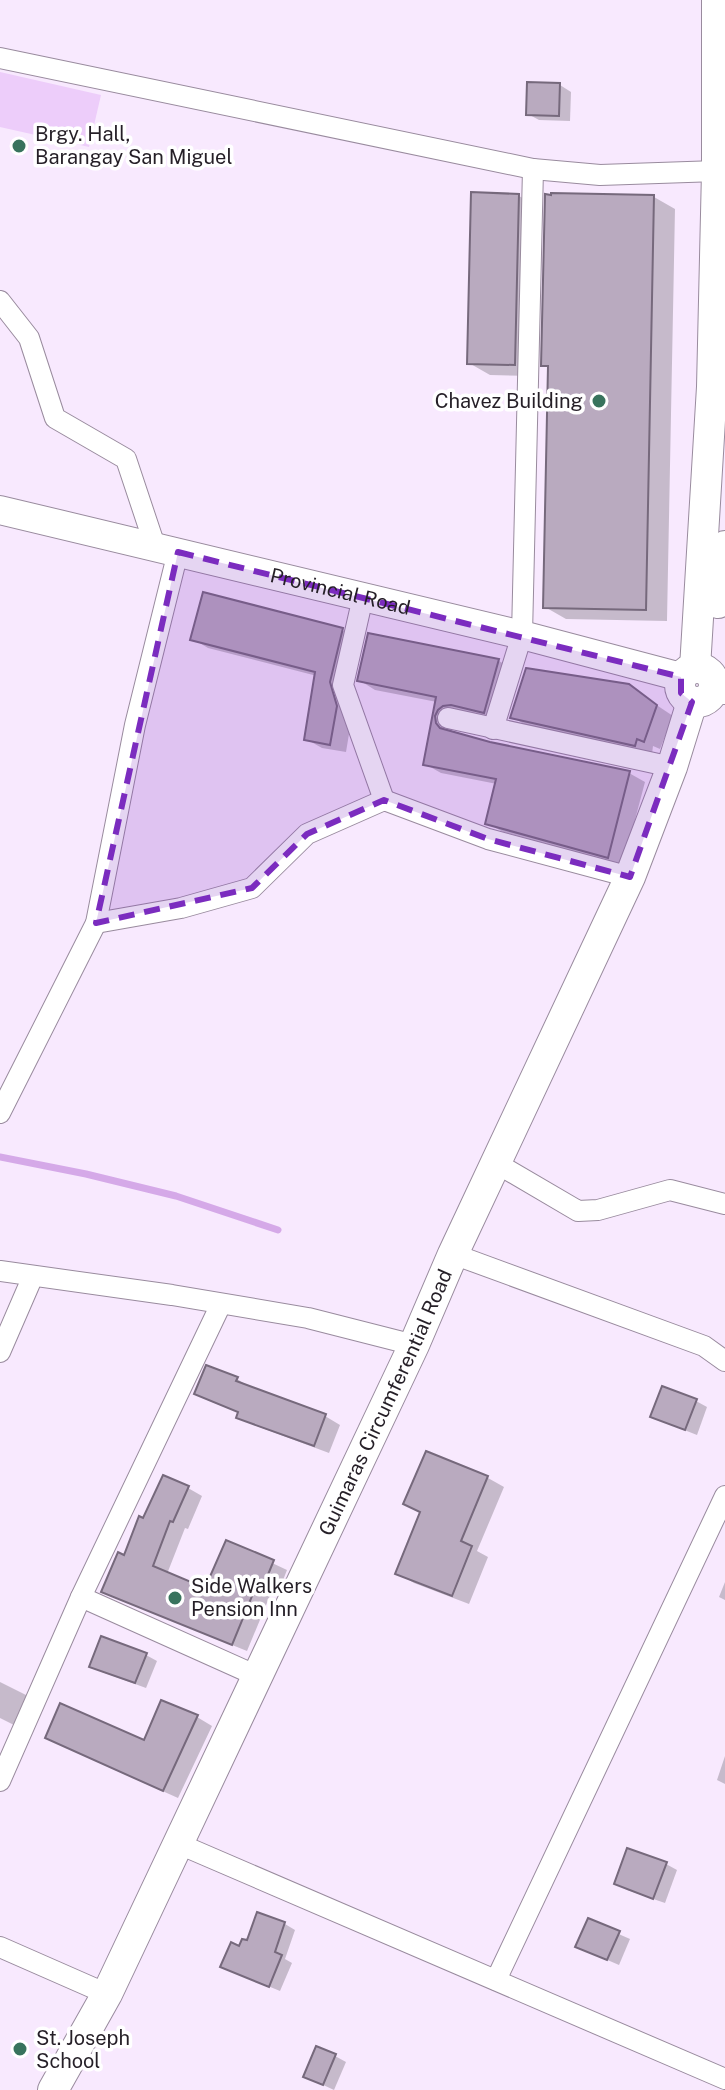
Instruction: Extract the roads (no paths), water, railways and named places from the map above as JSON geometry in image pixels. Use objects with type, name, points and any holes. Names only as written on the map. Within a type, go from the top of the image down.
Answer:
[{"type":"main road","name":"Guimaras Circumferential Road","points":[[703,683],[717,171],[717,0]]},
{"type":"main road","name":"Guimaras Circumferential Road","points":[[53,2090],[107,1994],[179,1844],[630,877],[703,683],[725,546]]},
{"type":"street","points":[[0,58],[533,169],[600,175],[717,171]]},
{"type":"street","points":[[493,729],[522,635],[533,169]]},
{"type":"street","points":[[0,301],[29,338],[55,418],[126,459],[166,549],[96,923],[0,1113]]},
{"type":"street","name":"Provincial Road","points":[[0,510],[522,635],[703,683]]},
{"type":"street","points":[[363,597],[343,685],[384,800]]},
{"type":"street","points":[[448,718],[672,767]]},
{"type":"street","points":[[96,923],[181,908],[252,888],[307,834],[384,800],[488,839],[630,877]]},
{"type":"street","points":[[496,1163],[578,1211],[598,1210],[670,1190],[725,1204]]},
{"type":"street","points":[[453,1254],[704,1346],[725,1361]]},
{"type":"street","points":[[0,1271],[308,1318],[414,1345]]},
{"type":"street","points":[[0,1352],[33,1276]]},
{"type":"street","points":[[0,1781],[81,1597],[221,1304]]},
{"type":"street","points":[[496,1980],[725,1496]]},
{"type":"street","points":[[81,1597],[257,1676]]},
{"type":"street","points":[[179,1844],[725,2079]]},
{"type":"street","points":[[0,1947],[107,1994]]},
{"type":"waterway","points":[[0,1157],[176,1196],[278,1230]]},
{"type":"place","name":"Brgy. Hall, Barangay San Miguel","points":[[19,146]]},
{"type":"place","name":"Chavez Building","points":[[599,401]]},
{"type":"place","name":"Side Walkers Pension Inn","points":[[175,1598]]},
{"type":"place","name":"St. Joseph School","points":[[20,2049]]}]
